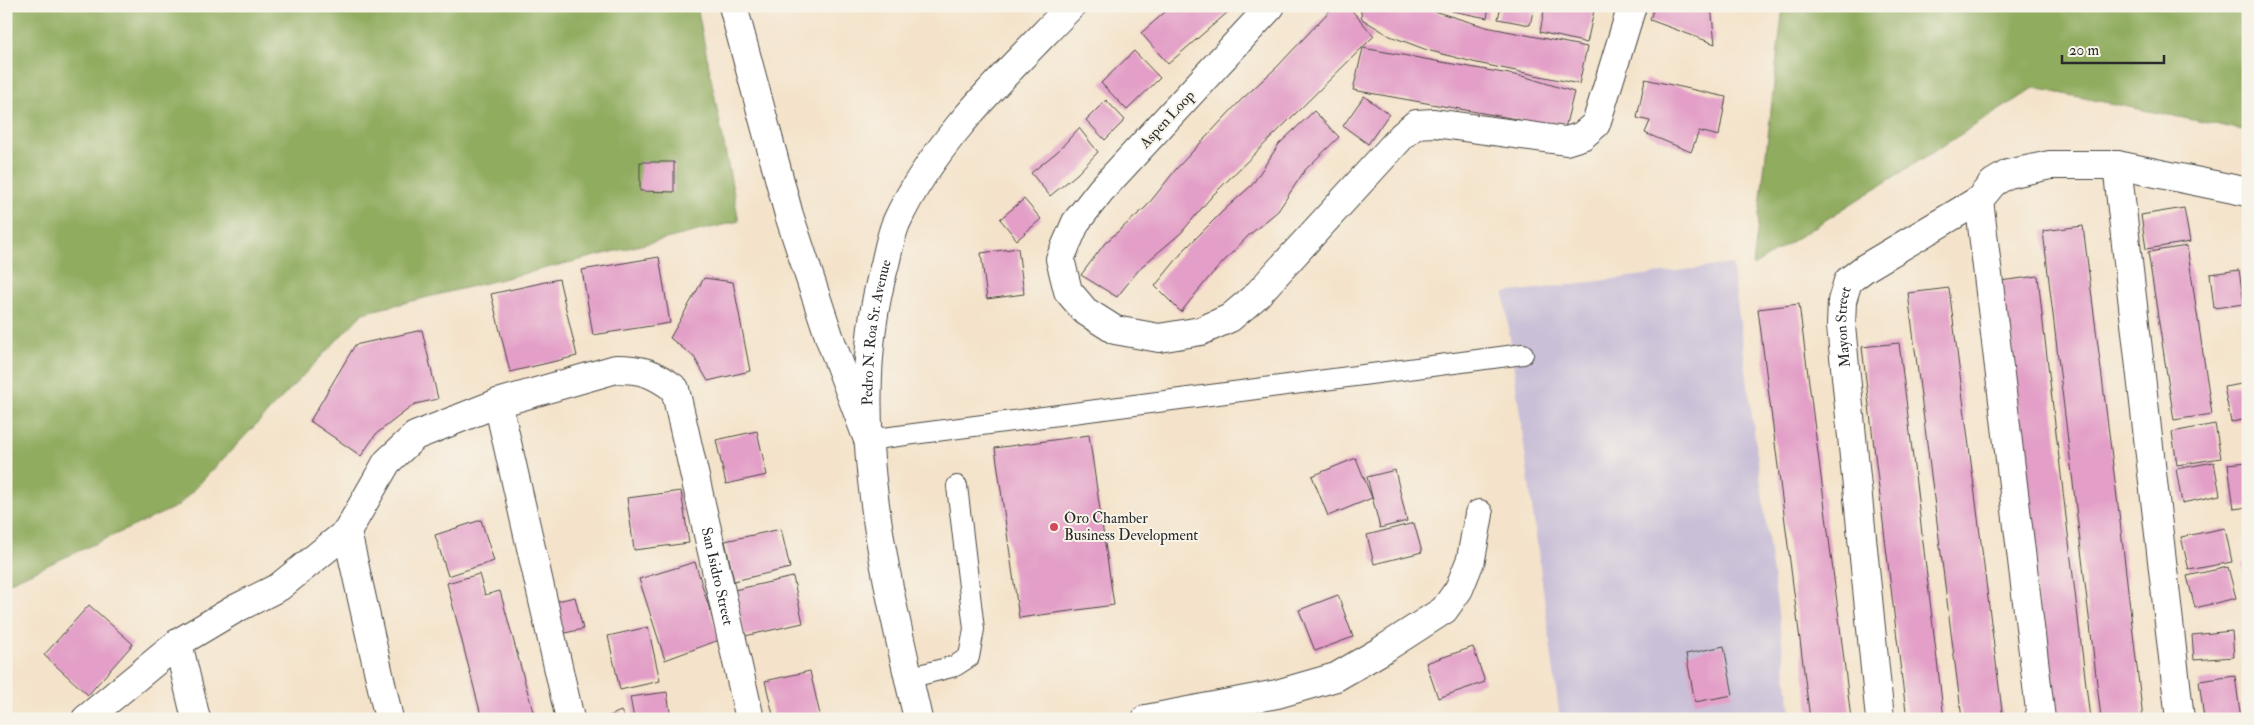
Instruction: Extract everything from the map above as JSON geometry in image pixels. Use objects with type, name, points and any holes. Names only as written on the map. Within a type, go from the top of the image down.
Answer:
[{"type":"street","points":[[733,6],[789,215],[836,356],[868,440]]},
{"type":"street","name":"Pedro N. Roa Sr. Avenue","points":[[918,719],[892,601],[868,440],[869,342],[878,289],[896,223],[934,157],[992,89],[1071,6]]},
{"type":"street","name":"Aspen Loop","points":[[1271,6],[1101,190],[1076,222],[1069,236],[1060,259],[1068,291],[1085,311],[1115,330],[1159,338],[1201,331],[1230,318],[1256,296],[1402,136],[1416,124],[1434,123],[1566,141],[1582,136],[1596,124],[1632,6]]},
{"type":"street","name":"Mayon Street","points":[[1880,719],[1841,326],[1842,301],[1848,281],[1865,268],[1979,200],[1993,183],[2008,174],[2050,165],[2117,165],[2248,192]]},
{"type":"street","points":[[2117,165],[2180,719]]},
{"type":"street","points":[[1979,200],[2041,719]]},
{"type":"street","name":"San Isidro Street","points":[[347,532],[387,462],[415,436],[498,403],[616,368],[635,369],[656,375],[675,389],[750,719]]},
{"type":"street","points":[[498,403],[570,719]]},
{"type":"street","points":[[1146,719],[1277,694],[1336,677],[1379,652],[1444,610],[1460,589],[1471,559],[1479,514]]},
{"type":"street","points":[[86,719],[178,643],[235,609],[279,587],[347,532],[389,719]]},
{"type":"street","points":[[178,643],[196,719]]},
{"type":"lane","points":[[868,440],[1523,354]]},
{"type":"lane","points":[[908,678],[955,666],[969,657],[974,629],[957,486]]},
{"type":"shaded area","points":[[1732,264],[1792,719],[1560,719],[1504,293]]},
{"type":"green space","points":[[6,6],[697,6],[739,221],[363,313],[178,506],[6,584]]},
{"type":"green space","points":[[1783,6],[2248,6],[2248,131],[2034,88],[1753,266]]},
{"type":"building","points":[[1172,6],[1235,6],[1168,64],[1141,33]]},
{"type":"building","points":[[1334,6],[1348,6],[1374,36],[1212,196],[1181,233],[1141,267],[1117,297],[1081,275],[1105,243],[1146,207],[1177,168],[1241,100],[1277,67]]},
{"type":"building","points":[[1360,6],[1417,6],[1486,27],[1587,47],[1579,84],[1477,63],[1427,50],[1390,36],[1362,19]]},
{"type":"building","points":[[1453,6],[1489,6],[1487,18],[1452,11]]},
{"type":"building","points":[[1501,6],[1534,6],[1530,25],[1498,19]]},
{"type":"building","points":[[1545,6],[1595,6],[1587,43],[1540,32]]},
{"type":"building","points":[[1654,6],[1711,6],[1715,44],[1650,20]]},
{"type":"building","points":[[1363,48],[1526,77],[1574,92],[1564,132],[1516,119],[1353,90]]},
{"type":"building","points":[[1134,51],[1160,78],[1127,110],[1101,83]]},
{"type":"building","points":[[1645,79],[1726,97],[1719,136],[1699,131],[1691,152],[1645,133],[1650,121],[1637,118]]},
{"type":"building","points":[[1364,96],[1389,114],[1368,144],[1343,126]]},
{"type":"building","points":[[1106,100],[1125,120],[1105,140],[1086,120]]},
{"type":"building","points":[[1314,111],[1339,137],[1305,170],[1278,211],[1248,236],[1211,275],[1181,312],[1155,286],[1185,249],[1252,185],[1279,144]]},
{"type":"building","points":[[1079,128],[1098,152],[1077,174],[1050,196],[1031,173],[1058,151]]},
{"type":"building","points":[[640,162],[674,162],[674,192],[640,191]]},
{"type":"building","points":[[1024,199],[1041,219],[1017,240],[1000,219]]},
{"type":"building","points":[[2184,208],[2190,242],[2146,249],[2141,215]]},
{"type":"building","points":[[2083,226],[2143,719],[2101,719],[2043,231]]},
{"type":"building","points":[[2187,246],[2212,414],[2174,420],[2148,252]]},
{"type":"building","points":[[1018,248],[1024,294],[987,299],[981,253]]},
{"type":"building","points":[[659,257],[670,323],[593,335],[582,270]]},
{"type":"building","points":[[2239,270],[2244,304],[2214,308],[2210,274]]},
{"type":"building","points":[[2038,276],[2090,719],[2051,719],[2000,281]]},
{"type":"building","points":[[704,278],[733,282],[750,371],[708,381],[694,357],[670,338]]},
{"type":"building","points":[[559,279],[577,356],[510,372],[491,294]]},
{"type":"building","points":[[1949,288],[2003,719],[1962,719],[1914,341],[1908,293]]},
{"type":"building","points":[[1799,304],[1851,719],[1810,719],[1758,309]]},
{"type":"building","points":[[422,330],[438,399],[415,404],[376,434],[361,456],[310,421],[355,345]]},
{"type":"building","points":[[1899,343],[1944,719],[1907,719],[1862,347]]},
{"type":"building","points":[[2248,383],[2248,419],[2231,422],[2224,387]]},
{"type":"building","points":[[2215,424],[2221,458],[2177,465],[2172,432]]},
{"type":"building","points":[[757,431],[767,475],[726,484],[716,440]]},
{"type":"building","name":"Oro Chamber Business Development","points":[[1089,435],[1114,605],[1019,618],[995,448]]},
{"type":"building","points":[[1356,458],[1372,498],[1328,516],[1312,476]]},
{"type":"building","points":[[2214,462],[2220,495],[2182,503],[2176,469]]},
{"type":"building","points":[[2248,462],[2248,507],[2234,509],[2228,464]]},
{"type":"building","points":[[1395,470],[1407,521],[1380,528],[1367,477]]},
{"type":"building","points":[[681,491],[689,543],[634,550],[627,498]]},
{"type":"building","points":[[481,520],[494,561],[448,576],[435,535]]},
{"type":"building","points":[[1414,523],[1422,552],[1374,564],[1367,535]]},
{"type":"building","points":[[2225,528],[2232,562],[2189,570],[2181,537]]},
{"type":"building","points":[[781,529],[790,568],[734,581],[725,541]]},
{"type":"building","points":[[695,562],[719,640],[665,660],[639,579]]},
{"type":"building","points":[[2248,562],[2248,588],[2247,588],[2242,563]]},
{"type":"building","points":[[2228,567],[2236,598],[2195,608],[2187,576]]},
{"type":"building","points":[[479,574],[485,595],[500,591],[535,719],[482,719],[447,583]]},
{"type":"building","points":[[793,577],[803,623],[745,636],[734,590]]},
{"type":"building","points":[[1338,595],[1353,637],[1315,651],[1299,610]]},
{"type":"building","points":[[575,597],[583,629],[556,635],[548,603]]},
{"type":"building","points":[[89,605],[133,644],[88,695],[44,655]]},
{"type":"building","points":[[648,627],[660,681],[620,690],[608,636]]},
{"type":"building","points":[[2232,631],[2234,657],[2194,660],[2192,635]]},
{"type":"building","points":[[1724,646],[1733,695],[1695,702],[1686,654]]},
{"type":"building","points":[[1473,647],[1485,682],[1438,698],[1426,663]]},
{"type":"building","points":[[810,671],[821,719],[774,719],[765,681]]},
{"type":"building","points":[[2235,676],[2241,719],[2204,719],[2199,681]]},
{"type":"building","points":[[667,692],[671,719],[634,719],[630,697]]},
{"type":"building","points":[[621,711],[625,719],[608,719],[607,717]]},
{"type":"place","name":"Oro Chamber Business Development","points":[[1054,527]]}]
